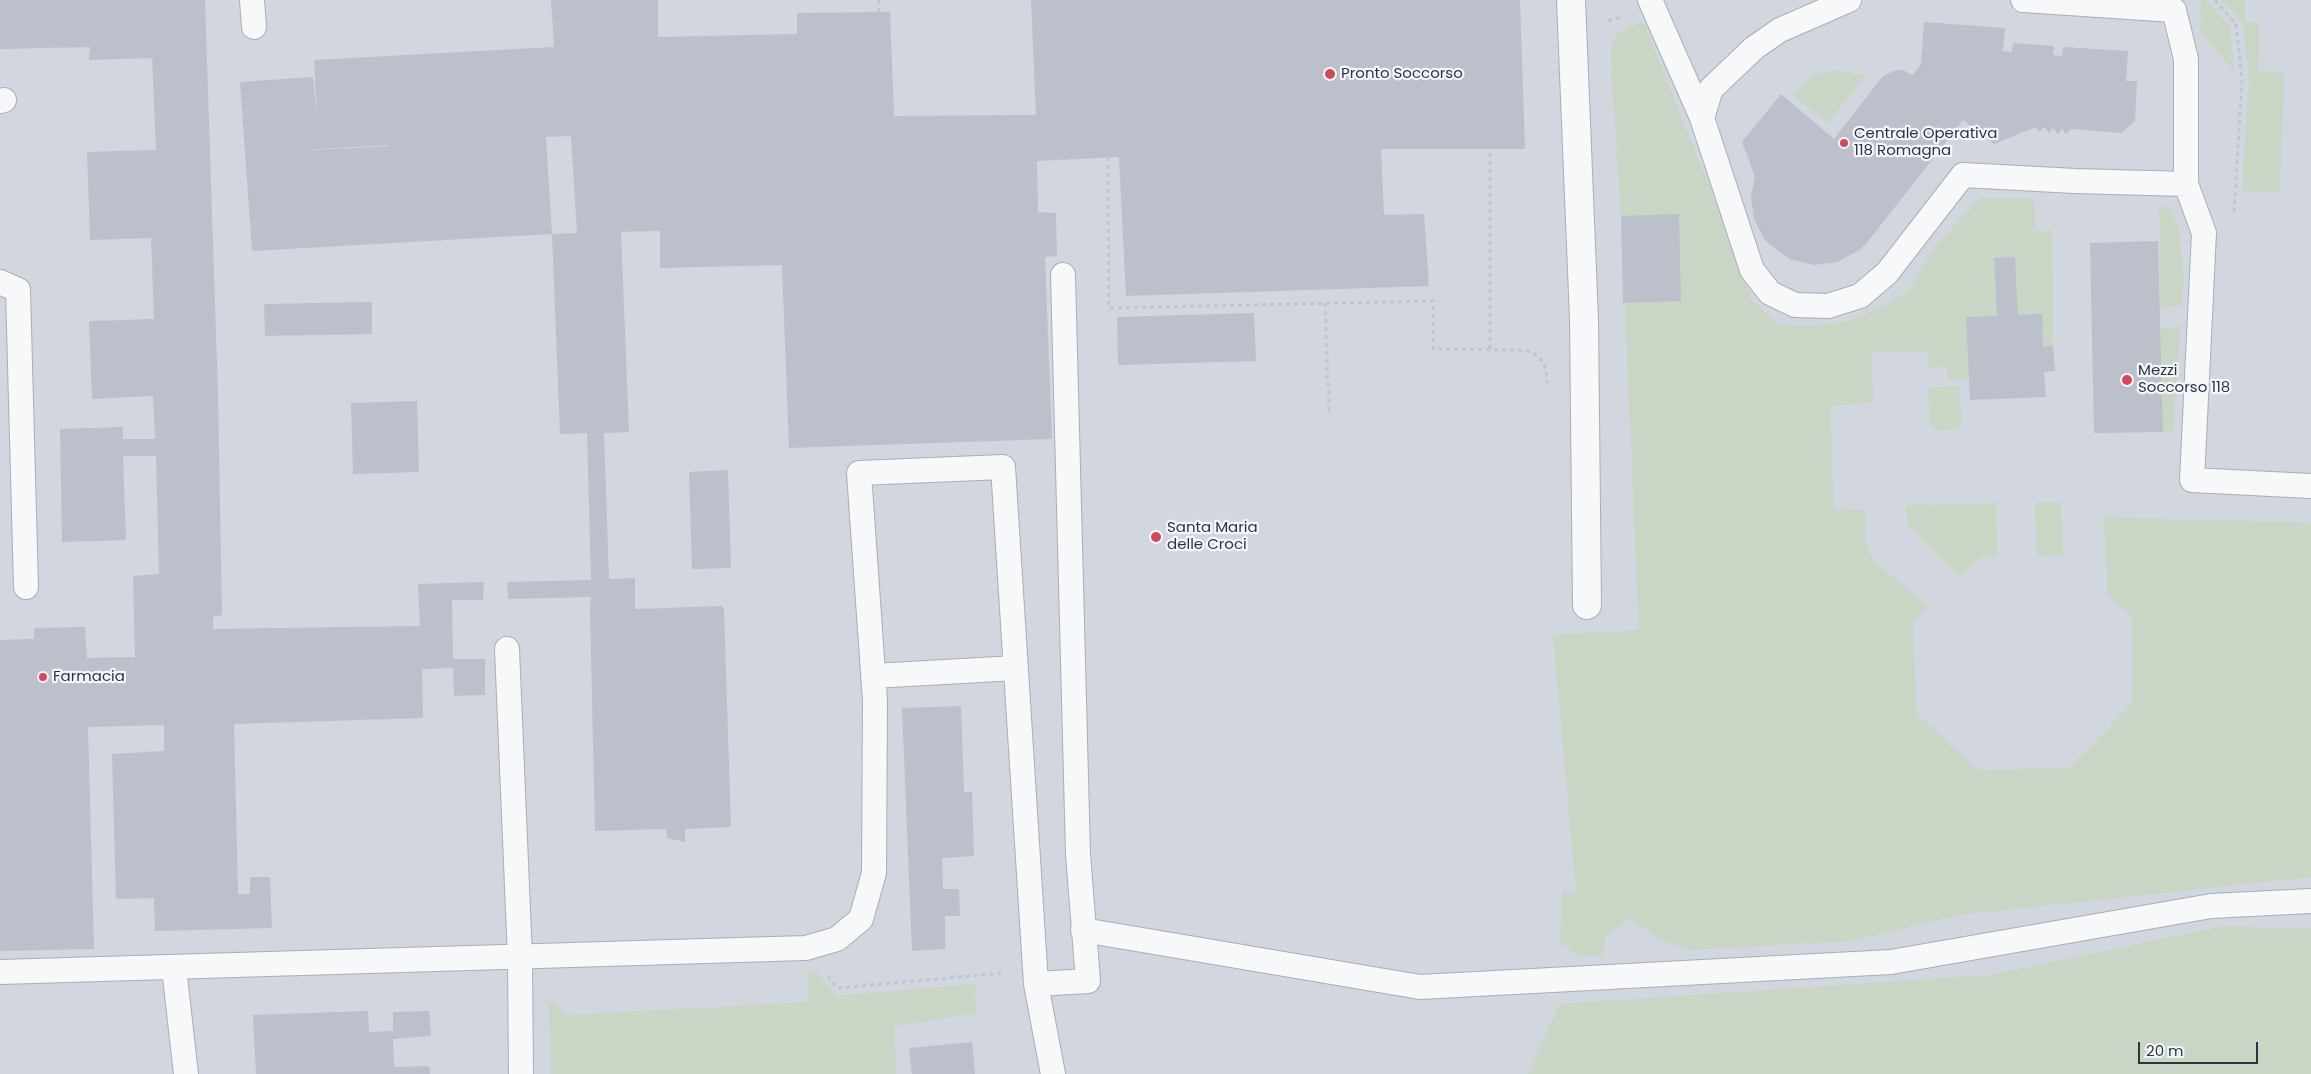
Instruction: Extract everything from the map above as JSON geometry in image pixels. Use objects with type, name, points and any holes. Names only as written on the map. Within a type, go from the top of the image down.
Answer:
[{"type":"street","points":[[1571,0],[1584,319],[1587,605]]},
{"type":"lane","points":[[252,0],[254,27]]},
{"type":"lane","points":[[1650,0],[1702,118],[1752,270],[1770,293],[1796,305],[1828,306],[1860,296],[1887,273],[1963,175],[2186,184]]},
{"type":"lane","points":[[1702,118],[1711,90],[1754,48],[1780,30],[1849,0]]},
{"type":"lane","points":[[2023,0],[2174,10],[2186,59],[2186,184],[2204,233],[2192,480],[2311,486]]},
{"type":"lane","points":[[1035,977],[1088,981],[1078,854],[1062,275]]},
{"type":"lane","points":[[0,282],[18,290],[26,587]]},
{"type":"lane","points":[[0,972],[806,948],[837,939],[861,918],[874,873],[873,676],[859,474],[1003,467],[1035,977],[1053,1074]]},
{"type":"lane","points":[[506,649],[520,958],[521,1074]]},
{"type":"lane","points":[[873,676],[1016,668]]},
{"type":"lane","points":[[1083,930],[1420,987],[1891,962],[2211,906],[2311,901]]},
{"type":"lane","points":[[174,968],[186,1074]]},
{"type":"path","points":[[879,0],[879,12]]},
{"type":"path","points":[[1490,149],[1490,349]]},
{"type":"path","points":[[1108,157],[1109,308],[1433,301],[1432,349],[1490,349],[1532,352],[1541,359],[1546,369],[1548,389]]},
{"type":"path","points":[[1324,303],[1328,411]]},
{"type":"path","points":[[806,948],[837,988],[1035,977]]},
{"type":"shaded area","name":"Santa Maria delle Croci","points":[[0,0],[2311,0],[2311,1074],[0,1074]]},
{"type":"green space","points":[[2201,0],[2206,0],[2230,27],[2235,73],[2200,31]]},
{"type":"green space","points":[[2221,0],[2245,0],[2245,22],[2259,23],[2258,71],[2284,73],[2280,193],[2242,191],[2249,75],[2244,30],[2239,18]]},
{"type":"green space","points":[[1643,21],[1739,261],[1752,301],[1779,325],[1813,326],[1844,322],[1887,305],[1910,290],[1932,251],[1979,198],[2034,198],[2035,231],[2052,231],[2053,346],[2043,347],[2042,315],[2018,315],[2015,257],[1995,258],[1997,316],[1966,317],[1969,379],[1948,379],[1947,366],[1929,368],[1928,351],[1871,352],[1874,402],[1830,406],[1834,509],[1866,510],[1865,541],[1873,560],[1928,607],[1913,622],[1916,713],[1979,771],[2071,767],[2132,703],[2133,618],[2108,595],[2104,517],[2311,523],[2311,877],[1959,915],[1851,941],[1687,950],[1656,937],[1630,919],[1606,936],[1603,955],[1579,957],[1559,940],[1563,893],[1576,892],[1553,635],[1639,630],[1621,216],[1611,46],[1617,35],[1628,27]]},
{"type":"green space","points":[[1836,70],[1865,76],[1828,123],[1792,94],[1812,77]]},
{"type":"green space","points":[[2159,205],[2168,208],[2178,226],[2184,277],[2181,306],[2160,307]]},
{"type":"green space","points":[[2180,327],[2173,431],[2163,432],[2161,328]]},
{"type":"green space","points":[[1959,386],[1962,424],[1955,429],[1936,430],[1930,423],[1927,388]]},
{"type":"green space","points":[[2061,502],[2063,555],[2037,556],[2035,503]]},
{"type":"green space","points":[[1996,503],[1997,557],[1981,557],[1960,577],[1908,524],[1906,505]]},
{"type":"green space","points":[[2224,926],[2311,929],[2311,1074],[1528,1074],[1560,1004],[1990,975]]},
{"type":"green space","points":[[816,971],[836,996],[976,984],[975,1014],[894,1026],[896,1074],[551,1074],[549,1000],[569,1015],[808,1002],[808,972]]},
{"type":"building","points":[[0,0],[205,0],[218,395],[222,615],[213,617],[213,629],[420,626],[418,584],[484,582],[483,600],[452,600],[453,659],[485,659],[485,695],[454,696],[453,668],[422,669],[423,718],[234,724],[238,894],[250,894],[250,877],[270,877],[272,928],[155,931],[154,898],[116,899],[112,754],[164,751],[164,725],[88,727],[94,949],[0,951],[0,640],[34,639],[34,628],[85,627],[87,658],[135,657],[133,576],[159,574],[156,456],[123,456],[126,540],[62,542],[60,429],[123,427],[123,439],[155,439],[153,396],[92,399],[89,321],[154,319],[151,238],[90,240],[87,152],[156,150],[152,58],[89,60],[90,47],[0,49]]},
{"type":"building","points":[[551,0],[658,0],[658,37],[797,34],[797,13],[890,12],[894,116],[1036,115],[1031,0],[1520,0],[1525,149],[1381,149],[1384,215],[1424,214],[1429,286],[1126,296],[1119,157],[1037,161],[1038,212],[1056,213],[1057,256],[1045,257],[1052,439],[789,448],[782,265],[660,268],[660,231],[621,232],[629,432],[604,433],[609,579],[635,578],[635,609],[722,606],[724,609],[731,827],[685,829],[685,842],[667,838],[666,829],[595,831],[591,597],[508,599],[507,582],[591,580],[587,433],[560,434],[552,234],[252,251],[240,82],[313,77],[317,116],[314,60],[554,47]],"holes":[[[571,136],[577,233],[552,234],[546,137]],[[389,145],[389,146],[293,151]]]},
{"type":"building","name":"Centrale Operativa 118 Romagna","points":[[1924,22],[2005,28],[2003,51],[2012,52],[2013,43],[2054,46],[2053,55],[2062,56],[2063,47],[2128,51],[2126,81],[2137,81],[2135,121],[2121,133],[2071,129],[2066,134],[2062,128],[2058,134],[2053,128],[2049,133],[2044,127],[2039,132],[2036,127],[1994,144],[1963,120],[1866,244],[1858,251],[1837,262],[1814,265],[1792,260],[1765,240],[1754,219],[1751,197],[1755,176],[1742,142],[1781,94],[1834,139],[1883,76],[1896,70],[1903,70],[1913,75],[1921,64]]},
{"type":"building","points":[[1679,214],[1681,301],[1623,303],[1621,216]]},
{"type":"building","name":"Mezzi Soccorso 118","points":[[2158,241],[2163,432],[2094,433],[2090,243]]},
{"type":"building","points":[[2015,257],[2018,315],[2042,314],[2043,347],[2053,346],[2055,371],[2044,372],[2046,397],[1970,400],[1966,317],[1997,316],[1994,258]]},
{"type":"building","points":[[372,302],[372,334],[265,336],[264,304]]},
{"type":"building","points":[[1254,313],[1256,361],[1118,365],[1117,317]]},
{"type":"building","points":[[417,401],[419,472],[353,474],[351,403]]},
{"type":"building","points":[[728,470],[731,568],[692,569],[689,472]]},
{"type":"building","points":[[961,706],[964,792],[972,792],[974,856],[942,858],[943,889],[959,889],[960,916],[945,916],[945,949],[912,951],[902,708]]},
{"type":"building","points":[[368,1011],[369,1032],[393,1031],[393,1012],[429,1011],[431,1036],[393,1039],[394,1067],[427,1066],[430,1068],[430,1074],[256,1074],[253,1015]]},
{"type":"building","points":[[972,1042],[975,1074],[912,1074],[909,1048]]},
{"type":"place","name":"Pronto Soccorso","points":[[1330,74]]},
{"type":"place","name":"Centrale Operativa 118 Romagna","points":[[1844,143]]},
{"type":"place","name":"Mezzi Soccorso 118","points":[[2127,380]]},
{"type":"place","name":"Santa Maria delle Croci","points":[[1156,537]]},
{"type":"place","name":"Farmacia","points":[[43,677]]}]
